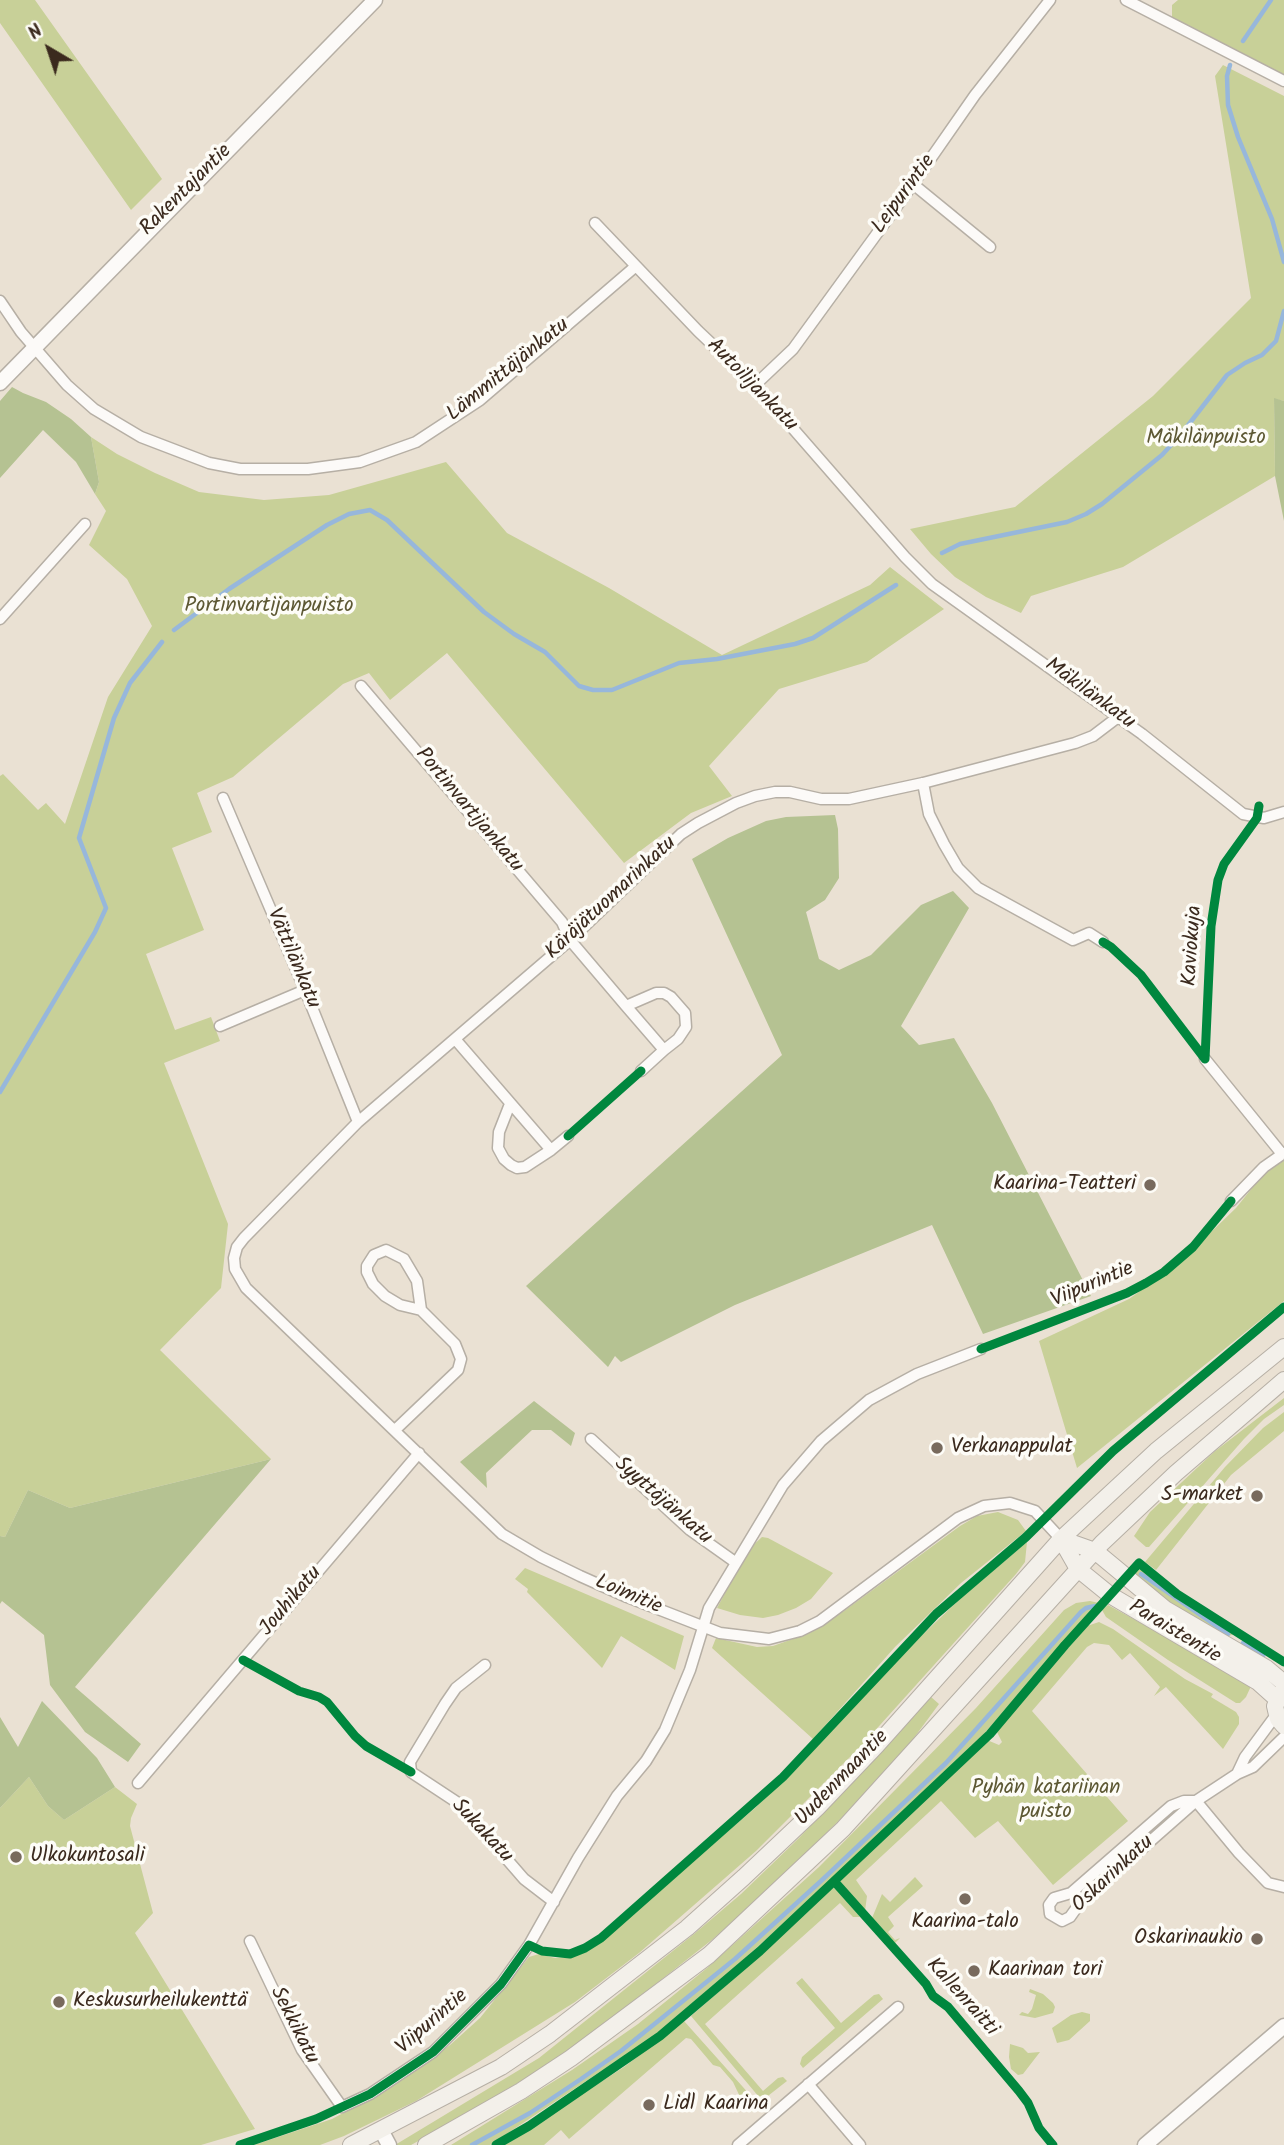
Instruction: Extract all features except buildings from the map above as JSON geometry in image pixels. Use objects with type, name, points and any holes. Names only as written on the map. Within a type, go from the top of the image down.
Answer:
[{"type":"main road","name":"Uudenmaantie","points":[[358,2144],[385,2138],[501,2067],[550,2034],[687,1928],[817,1808],[877,1745],[1061,1539],[1156,1451],[1284,1348]]},
{"type":"main road","name":"Uudenmaantie","points":[[426,2145],[521,2091],[571,2058],[709,1955],[843,1829],[1095,1551],[1176,1473],[1284,1380]]},
{"type":"main road","name":"Paraistentie","points":[[1061,1539],[1095,1551],[1165,1609],[1266,1668],[1284,1683]]},
{"type":"main road","name":"Paraistentie","points":[[1061,1539],[1078,1569],[1110,1595],[1258,1682],[1280,1708]]},
{"type":"street","name":"Rakentajantie","points":[[0,383],[375,0]]},
{"type":"street","name":"Leipurintie","points":[[755,385],[793,349],[975,94],[1050,0]]},
{"type":"street","points":[[1126,0],[1284,81]]},
{"type":"street","points":[[913,184],[990,247]]},
{"type":"street","name":"Autoilijankatu","points":[[595,223],[698,331],[755,385],[901,553]]},
{"type":"street","name":"Lämmittäjänkatu","points":[[0,301],[34,348],[66,385],[94,409],[125,428],[159,445],[209,463],[240,469],[309,469],[360,462],[415,442],[480,400],[636,266]]},
{"type":"street","points":[[0,619],[85,524]]},
{"type":"street","name":"Mäkilänkatu","points":[[901,553],[943,592],[1013,639],[1243,814],[1264,818],[1284,812]]},
{"type":"street","name":"Portinvartijankatu","points":[[361,686],[562,922],[569,940],[664,1051]]},
{"type":"street","name":"Käräjätuomarinkatu","points":[[246,1288],[235,1269],[237,1247],[244,1238],[358,1122],[569,940],[681,834],[736,803],[755,796],[790,792],[821,799],[849,799],[923,783],[1075,743],[1093,736],[1118,717]]},
{"type":"street","points":[[923,783],[929,814],[944,844],[958,868],[978,888],[1073,940],[1089,933],[1103,942]]},
{"type":"street","name":"Vättilänkatu","points":[[223,798],[358,1122]]},
{"type":"street","points":[[220,1026],[305,990]]},
{"type":"street","points":[[626,1006],[656,993],[671,997],[685,1013],[686,1027],[678,1039],[641,1071]]},
{"type":"street","points":[[456,1038],[551,1150]]},
{"type":"street","points":[[1205,1059],[1283,1153],[1264,1167],[1231,1201]]},
{"type":"street","points":[[510,1104],[497,1140],[498,1148],[505,1159],[517,1168],[525,1167],[568,1136]]},
{"type":"street","points":[[395,1430],[461,1366],[458,1349],[421,1310],[416,1281],[404,1259],[386,1250],[374,1255],[367,1266],[373,1284],[400,1306],[421,1310]]},
{"type":"street","name":"Loimitie","points":[[246,1288],[502,1534],[523,1548],[627,1597],[720,1633],[769,1639],[800,1631],[843,1606],[958,1518],[984,1506],[1010,1503],[1034,1511],[1061,1539]]},
{"type":"street","name":"Viipurintie","points":[[342,2106],[370,2094],[433,2052],[501,1984],[529,1945],[578,1858],[617,1796],[646,1761],[664,1730],[690,1670],[709,1608],[783,1485],[808,1454],[869,1400],[890,1387],[981,1349]]},
{"type":"street","name":"Syyttäjänkatu","points":[[591,1439],[690,1530],[735,1562]]},
{"type":"street","name":"Jouhikatu","points":[[138,1783],[419,1453]]},
{"type":"street","name":"Sukakatu","points":[[485,1665],[466,1679],[445,1703],[410,1762],[411,1772],[458,1803],[524,1878],[554,1902]]},
{"type":"street","name":"Oskarinkatu","points":[[1237,1774],[1245,1757],[1280,1708]]},
{"type":"street","name":"Oskarinkatu","points":[[1196,1801],[1184,1801],[1171,1806],[1071,1893],[1054,1898],[1049,1905],[1050,1914],[1062,1921],[1070,1917],[1080,1903],[1196,1801],[1237,1774],[1253,1767],[1284,1737]]},
{"type":"street","points":[[1196,1801],[1268,1883],[1284,1887]]},
{"type":"street","name":"Sekkikatu","points":[[250,1941],[302,2050],[342,2106]]},
{"type":"street","points":[[738,2145],[898,2007]]},
{"type":"street","points":[[1144,2145],[1284,2026]]},
{"type":"street","points":[[808,2084],[860,2145]]},
{"type":"green space","points":[[0,0],[35,0],[162,179],[131,210],[0,23]]},
{"type":"green space","points":[[1178,0],[1284,0],[1284,76],[1172,23],[1172,5]]},
{"type":"green space","name":"Mäkilänpuisto","points":[[1223,65],[1284,96],[1284,401],[1274,399],[1275,476],[1123,567],[1031,596],[1021,613],[986,597],[955,577],[910,529],[1015,507],[1153,396],[1251,298],[1215,76]]},
{"type":"green space","points":[[12,387],[46,402],[91,437],[99,482],[95,494],[76,462],[43,430],[0,478],[0,401]]},
{"type":"green space","points":[[1274,398],[1284,401],[1284,521],[1275,476]]},
{"type":"green space","name":"Portinvartijanpuisto","points":[[91,437],[117,454],[199,492],[264,500],[329,495],[446,462],[507,533],[609,588],[722,655],[870,585],[890,567],[944,609],[867,662],[779,689],[709,766],[732,796],[691,813],[624,863],[447,653],[390,700],[369,673],[343,684],[233,777],[197,793],[212,832],[172,848],[204,930],[146,954],[175,1030],[211,1017],[220,1041],[164,1063],[228,1224],[221,1288],[160,1350],[271,1459],[70,1508],[28,1490],[5,1537],[0,1536],[0,776],[3,774],[38,810],[46,803],[65,824],[108,697],[152,626],[127,579],[89,545],[106,511],[95,494],[99,482]]},
{"type":"green space","points":[[835,815],[838,829],[839,878],[825,900],[806,912],[819,959],[839,970],[871,955],[921,905],[953,891],[969,908],[901,1026],[919,1045],[954,1038],[992,1103],[1091,1296],[983,1334],[932,1225],[735,1305],[621,1362],[615,1356],[608,1367],[526,1286],[782,1055],[692,859],[728,838],[766,821],[786,817]]},
{"type":"green space","points":[[1284,1155],[1284,1301],[1077,1468],[1039,1341],[1129,1299],[1180,1262],[1236,1208],[1269,1167]]},
{"type":"green space","points":[[1284,1398],[1284,1405],[1264,1419],[1244,1439],[1149,1547],[1134,1536],[1150,1512],[1214,1452]]},
{"type":"green space","points":[[534,1401],[575,1433],[571,1446],[551,1430],[532,1430],[486,1473],[487,1488],[460,1462]]},
{"type":"green space","points":[[1284,1412],[1284,1431],[1231,1475],[1156,1570],[1145,1562],[1225,1467],[1263,1428]]},
{"type":"green space","points":[[271,1459],[75,1687],[141,1744],[128,1762],[85,1732],[50,1685],[44,1635],[2,1601],[0,1604],[0,1536],[5,1537],[28,1490],[70,1508]]},
{"type":"green space","points":[[998,1512],[1018,1520],[1026,1531],[961,1583],[895,1647],[813,1739],[712,1648],[716,1638],[757,1647],[773,1646],[804,1635],[844,1611],[960,1526],[977,1516]]},
{"type":"green space","points":[[762,1537],[833,1573],[811,1599],[778,1615],[763,1618],[717,1608],[749,1549]]},
{"type":"green space","points":[[1027,1542],[1025,1562],[1016,1574],[862,1745],[756,1851],[639,1953],[575,2002],[416,2101],[320,2145],[254,2145],[332,2119],[393,2086],[450,2045],[480,2018],[529,1957],[539,1954],[555,1958],[568,1957],[602,1939],[754,1809],[801,1764],[891,1665],[962,1597]]},
{"type":"green space","points":[[525,1568],[684,1636],[675,1670],[621,1636],[602,1668],[527,1592],[528,1589],[515,1579]]},
{"type":"green space","points":[[1140,1569],[1235,1634],[1225,1637],[1183,1612],[1134,1574]]},
{"type":"green space","points":[[1076,1603],[1099,1603],[982,1736],[798,1911],[666,2028],[490,2145],[451,2145],[572,2070],[638,2024],[707,1968],[819,1867],[976,1708],[1064,1610]]},
{"type":"green space","points":[[1108,1605],[1252,1684],[1246,1697],[1236,1703],[1168,1660],[1106,1617],[1102,1610]]},
{"type":"green space","name":"Pyhän katariinan puisto","points":[[1099,1622],[1185,1679],[1213,1694],[1211,1697],[1236,1712],[1239,1724],[1223,1749],[1166,1687],[1154,1696],[1160,1687],[1130,1653],[1122,1660],[1109,1645],[1094,1643],[1087,1647],[1032,1711],[1128,1821],[1053,1885],[998,1821],[975,1838],[941,1801],[856,1880],[867,1896],[865,1911],[840,1884],[841,1878],[987,1740],[999,1745],[1002,1742],[996,1730],[1001,1722],[1079,1633],[1087,1626]]},
{"type":"green space","points":[[931,1697],[939,1704],[908,1746],[864,1796],[764,1894],[713,1939],[591,2035],[540,2069],[475,2110],[411,2145],[395,2145],[539,2058],[694,1934],[741,1894],[799,1838]]},
{"type":"green space","points":[[42,1701],[97,1758],[115,1787],[64,1820],[48,1806],[29,1777],[0,1808],[0,1717],[18,1747]]},
{"type":"green space","points":[[29,1777],[48,1806],[64,1820],[115,1787],[137,1804],[130,1826],[153,1913],[135,1933],[255,2129],[201,2145],[0,2145],[0,1808]]},
{"type":"green space","points":[[915,1877],[923,1886],[888,1917],[894,1926],[888,1932],[895,1940],[900,1938],[895,1943],[872,1918],[882,1894],[890,1902]]},
{"type":"green space","points":[[831,1888],[835,1888],[860,1917],[853,1917],[840,1903],[705,2024],[763,2091],[778,2078],[783,2077],[787,2081],[764,2099],[759,2097],[691,2016]]},
{"type":"green space","points":[[802,1978],[841,2023],[874,1995],[879,1994],[883,1999],[803,2068],[800,2064],[802,2057],[835,2028],[796,1983]]},
{"type":"green space","points":[[1030,1989],[1043,1994],[1053,2003],[1053,2013],[1035,2018],[1019,2015],[1022,2012],[1028,2014],[1032,2009],[1036,1995],[1029,1992]]},
{"type":"green space","points":[[1082,2012],[1090,2014],[1090,2021],[1069,2040],[1057,2043],[1052,2028],[1071,2015]]},
{"type":"green space","points":[[684,2021],[759,2105],[752,2112],[720,2067],[713,2065],[691,2039],[686,2038],[569,2139],[561,2130],[544,2145],[503,2145],[624,2067]]},
{"type":"green space","points":[[1010,2044],[1023,2048],[1028,2053],[1040,2052],[1023,2074],[1018,2075],[1011,2069]]},
{"type":"waterway","points":[[1243,41],[1271,0]]},
{"type":"waterway","points":[[1230,65],[1227,76],[1228,105],[1238,137],[1272,219],[1284,262]]},
{"type":"waterway","points":[[942,553],[960,544],[1067,522],[1102,504],[1162,455],[1227,375],[1262,355],[1276,341],[1284,311]]},
{"type":"waterway","points":[[174,630],[229,589],[327,525],[349,514],[370,510],[387,520],[484,612],[545,652],[579,686],[593,690],[612,690],[679,663],[717,659],[813,638],[896,585]]},
{"type":"waterway","points":[[0,1092],[95,932],[106,908],[79,838],[114,718],[130,683],[162,642]]},
{"type":"waterway","points":[[1141,1574],[1228,1634]]},
{"type":"waterway","points":[[472,2145],[530,2113],[621,2051],[735,1959],[946,1763],[1081,1612],[1095,1606]]},
{"type":"waterway","points":[[1243,1643],[1263,1656]]},
{"type":"cycle path","name":"Kaviokuja","points":[[1205,1059],[1211,926],[1218,880],[1224,864],[1257,818],[1259,806]]},
{"type":"cycle path","points":[[1103,942],[1141,975],[1205,1059]]},
{"type":"cycle path","points":[[568,1136],[641,1071]]},
{"type":"cycle path","points":[[981,1349],[1127,1293],[1146,1283],[1164,1272],[1193,1247],[1231,1201]]},
{"type":"cycle path","points":[[240,2145],[316,2119],[370,2094],[433,2052],[501,1984],[529,1945],[542,1951],[570,1954],[601,1938],[783,1777],[936,1614],[1026,1537],[1113,1451],[1284,1307]]},
{"type":"cycle path","points":[[496,2145],[529,2126],[660,2036],[760,1951],[990,1734],[1139,1563],[1177,1594],[1284,1662]]},
{"type":"cycle path","points":[[243,1660],[299,1691],[327,1702],[366,1746],[411,1772]]},
{"type":"cycle path","name":"Kallenraitti","points":[[834,1881],[926,1984],[933,1996],[948,2007],[1019,2091],[1028,2103],[1039,2128],[1053,2145]]},
{"type":"place","name":"Kaarina-Teatteri","points":[[1150,1185]]},
{"type":"place","name":"Verkanappulat","points":[[937,1448]]},
{"type":"place","name":"S-market","points":[[1257,1496]]},
{"type":"place","name":"Ulkokuntosali","points":[[16,1857]]},
{"type":"place","name":"Kaarina-talo","points":[[965,1899]]},
{"type":"place","name":"Oskarinaukio","points":[[1257,1939]]},
{"type":"place","name":"Kaarinan tori","points":[[974,1971]]},
{"type":"place","name":"Keskusurheilukenttä","points":[[59,2002]]},
{"type":"place","name":"Lidl Kaarina","points":[[649,2105]]}]
